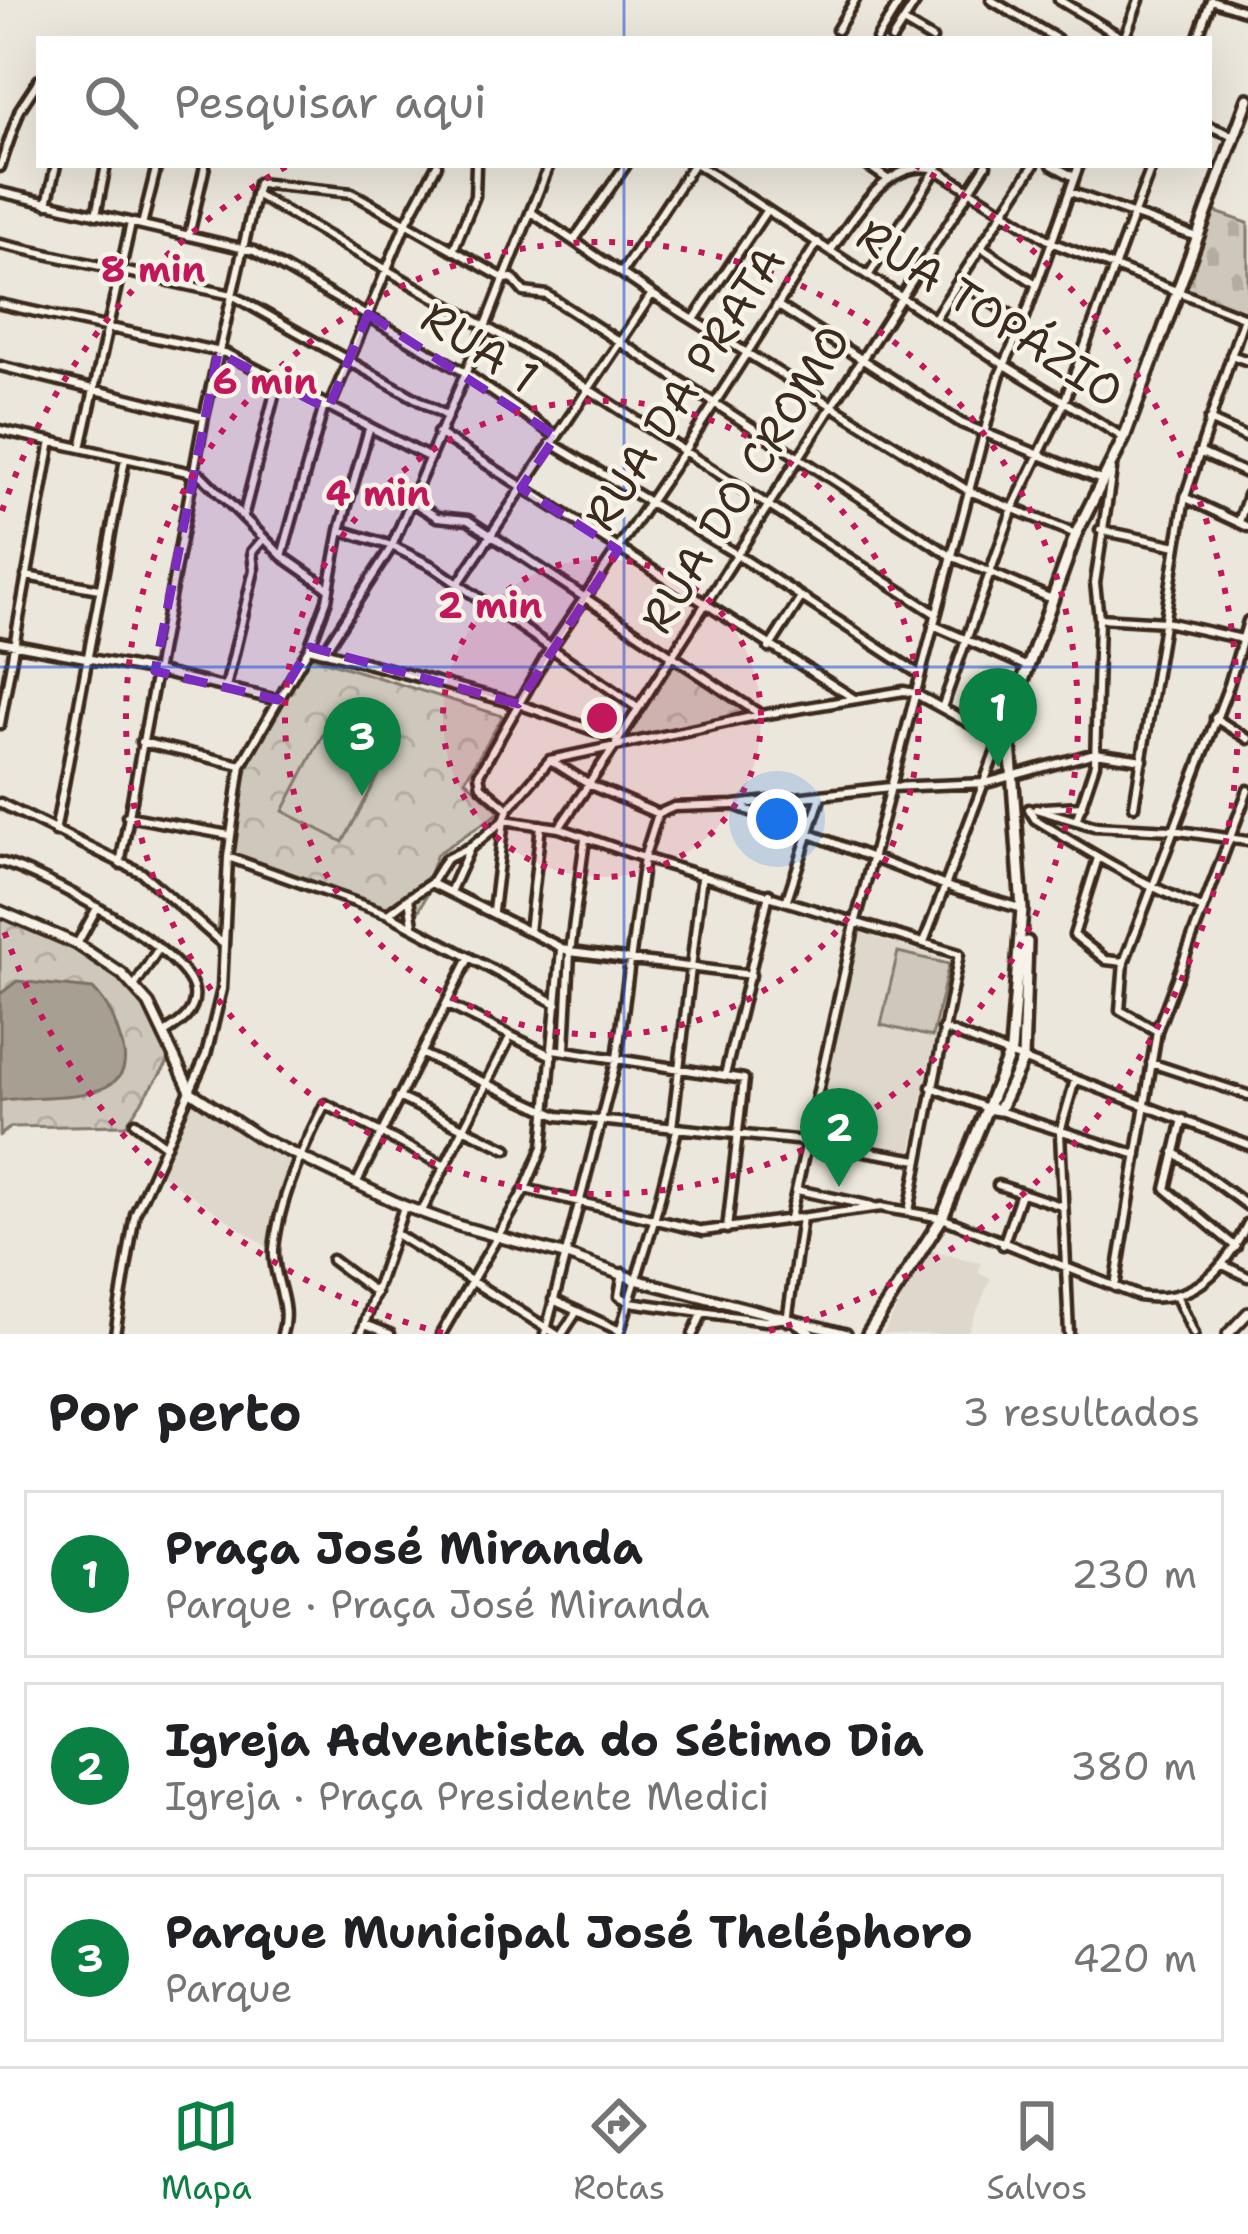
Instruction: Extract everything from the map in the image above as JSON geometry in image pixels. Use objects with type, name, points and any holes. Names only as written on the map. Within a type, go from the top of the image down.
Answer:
[{"type":"main road","points":[[1011,1063],[1023,1059],[1023,808],[1005,741],[1076,533],[1101,480],[1113,467],[1248,99]]},
{"type":"main road","points":[[868,1334],[942,1218],[1011,1063],[1024,909]]},
{"type":"street","points":[[837,30],[855,0]]},
{"type":"street","points":[[879,36],[901,0]]},
{"type":"street","points":[[894,36],[917,0]]},
{"type":"street","points":[[991,0],[1052,36]]},
{"type":"street","points":[[1059,0],[1119,36]]},
{"type":"street","points":[[1125,36],[1138,0]]},
{"type":"street","points":[[1198,36],[1211,0],[1248,12]]},
{"type":"street","points":[[903,22],[927,36]]},
{"type":"street","points":[[0,167],[7,137],[36,84]]},
{"type":"street","points":[[1212,127],[1234,136]]},
{"type":"street","points":[[47,204],[55,168]]},
{"type":"street","points":[[96,215],[105,168]]},
{"type":"street","points":[[142,225],[156,168]]},
{"type":"street","points":[[189,236],[206,168]]},
{"type":"street","points":[[282,556],[326,407],[434,168]]},
{"type":"street","points":[[453,251],[473,205],[476,168]]},
{"type":"street","points":[[324,652],[392,546],[548,168]]},
{"type":"street","points":[[574,240],[624,168]]},
{"type":"street","points":[[622,272],[694,168]]},
{"type":"street","name":"RUA TOPÁZIO","points":[[701,168],[1124,438]]},
{"type":"street","points":[[871,168],[889,180]]},
{"type":"street","points":[[831,250],[889,180],[914,168]]},
{"type":"street","points":[[869,274],[937,168]]},
{"type":"street","points":[[939,168],[1053,243],[1246,318],[1185,497],[1134,806]]},
{"type":"street","name":"RUA DO CROMO","points":[[559,828],[984,168]]},
{"type":"street","points":[[935,318],[1032,168]]},
{"type":"street","points":[[1058,168],[1075,177]]},
{"type":"street","points":[[790,1218],[856,920],[983,435],[1078,168]]},
{"type":"street","points":[[942,708],[1013,508],[1064,402],[1151,168]]},
{"type":"street","points":[[120,863],[204,417],[258,183],[342,190],[505,279],[512,278],[524,292],[547,295],[951,556],[1052,599]]},
{"type":"street","points":[[1070,191],[1197,237]]},
{"type":"street","name":"RUA 1","points":[[0,192],[243,248],[368,314],[464,372],[554,440],[919,674]]},
{"type":"street","points":[[255,194],[486,326],[936,614]]},
{"type":"street","points":[[695,318],[766,211]]},
{"type":"street","points":[[531,212],[969,491],[1076,533]]},
{"type":"street","points":[[81,448],[131,223]]},
{"type":"street","name":"RUA DA PRATA","points":[[508,809],[478,780],[518,704],[818,242]]},
{"type":"street","points":[[0,244],[232,295],[446,416]]},
{"type":"street","points":[[981,247],[1036,284]]},
{"type":"street","points":[[959,281],[1023,323]]},
{"type":"street","points":[[458,584],[652,293]]},
{"type":"street","points":[[0,304],[218,353],[428,458]]},
{"type":"street","points":[[777,304],[983,435],[1101,480]]},
{"type":"street","points":[[1231,355],[1248,361]]},
{"type":"street","points":[[0,366],[204,417]]},
{"type":"street","points":[[243,517],[278,379]]},
{"type":"street","points":[[1209,420],[1248,438]]},
{"type":"street","points":[[115,1334],[135,1214],[191,1092],[212,1033],[226,970],[228,857],[242,765],[309,648],[369,429]]},
{"type":"street","points":[[0,430],[201,476],[282,556],[328,588]]},
{"type":"street","points":[[438,434],[853,698]]},
{"type":"street","points":[[0,724],[51,442]]},
{"type":"street","points":[[1199,452],[1248,474]]},
{"type":"street","points":[[55,832],[125,459]]},
{"type":"street","points":[[1076,821],[1092,780],[1095,753],[1099,618],[1095,583],[1113,467]]},
{"type":"street","points":[[1239,522],[1248,495]]},
{"type":"street","points":[[1185,497],[1248,527]]},
{"type":"street","points":[[409,500],[437,517],[468,520],[761,715]]},
{"type":"street","points":[[340,530],[392,546],[458,584],[638,708]]},
{"type":"street","points":[[1100,530],[1177,546]]},
{"type":"street","points":[[226,687],[254,570],[252,552],[264,538]]},
{"type":"street","points":[[26,576],[99,589]]},
{"type":"street","points":[[769,648],[801,598]]},
{"type":"street","points":[[1099,618],[1166,622],[1242,639]]},
{"type":"street","points":[[1157,1031],[1120,1010],[1124,962],[1248,624]]},
{"type":"street","points":[[933,625],[1028,667]]},
{"type":"street","points":[[0,642],[155,670],[278,700]]},
{"type":"street","points":[[309,648],[518,704],[617,744]]},
{"type":"street","points":[[493,911],[508,809],[550,760],[853,698],[914,693],[1005,741],[986,770],[986,783],[924,943]]},
{"type":"street","points":[[1215,718],[1248,739]]},
{"type":"street","points":[[141,742],[242,765]]},
{"type":"street","points":[[550,760],[588,784],[658,814],[674,807],[986,783],[1095,753],[1143,760]]},
{"type":"street","points":[[1115,1287],[1157,1031],[1248,790]]},
{"type":"street","points":[[787,899],[821,796]]},
{"type":"street","points":[[0,803],[142,873],[226,946]]},
{"type":"street","points":[[734,805],[806,835],[1024,909]]},
{"type":"street","points":[[1023,808],[1082,806]]},
{"type":"street","points":[[1023,808],[1122,830],[1172,830],[1248,841]]},
{"type":"street","points":[[1023,808],[1149,888],[1203,909]]},
{"type":"street","points":[[547,1330],[616,1058],[644,858],[658,814]]},
{"type":"street","points":[[127,816],[230,835]]},
{"type":"street","points":[[388,914],[431,883],[446,859],[471,847],[504,820],[559,828],[959,954],[909,1210]]},
{"type":"street","points":[[530,932],[541,825]]},
{"type":"street","points":[[441,1334],[526,1189],[543,1147],[557,1004],[585,839]]},
{"type":"street","points":[[450,892],[471,847]]},
{"type":"street","points":[[228,857],[388,914],[557,1004]]},
{"type":"street","points":[[1098,858],[1073,931],[1106,960],[1124,962]]},
{"type":"street","points":[[0,862],[41,877],[97,908],[160,948],[185,974],[194,992],[189,1015],[163,1034]]},
{"type":"street","points":[[552,1300],[620,1333],[654,1221],[675,1128],[702,875]]},
{"type":"street","points":[[431,883],[565,951],[752,975]]},
{"type":"street","points":[[725,1076],[769,894]]},
{"type":"street","points":[[409,898],[413,927]]},
{"type":"street","points":[[77,944],[97,908]]},
{"type":"street","points":[[0,911],[77,944],[135,986],[149,1004],[191,1092],[260,1138],[404,1206],[459,1226],[637,1280],[846,1334]]},
{"type":"street","points":[[135,986],[160,948]]},
{"type":"street","points":[[565,951],[565,1049]]},
{"type":"street","points":[[356,1184],[469,958]]},
{"type":"street","points":[[448,1005],[552,1052],[565,1049],[744,1079],[727,1229]]},
{"type":"street","points":[[943,1029],[1011,1063]]},
{"type":"street","points":[[422,1211],[510,1036]]},
{"type":"street","points":[[422,1054],[549,1112],[805,1141],[918,1160]]},
{"type":"street","points":[[1023,1059],[1248,1145]]},
{"type":"street","points":[[1151,1063],[1248,1095]]},
{"type":"street","points":[[1069,1334],[1060,1132],[1075,1080]]},
{"type":"street","points":[[931,1087],[1137,1155]]},
{"type":"street","points":[[398,1097],[507,1149]]},
{"type":"street","points":[[282,1334],[286,1305],[274,1252],[299,1157],[326,1104],[443,1165]]},
{"type":"street","points":[[1184,1119],[1166,1189],[1236,1247]]},
{"type":"street","points":[[135,1123],[166,1146]]},
{"type":"street","points":[[1174,1152],[1248,1206]]},
{"type":"street","points":[[998,1185],[1061,1206]]},
{"type":"street","points":[[526,1189],[703,1231],[881,1208]]},
{"type":"street","points":[[795,1190],[942,1218],[1003,1245],[1157,1299],[1178,1297],[1199,1286],[1222,1265],[1248,1223]]},
{"type":"street","points":[[1003,1245],[1021,1193]]},
{"type":"street","points":[[361,1334],[404,1206]]},
{"type":"street","points":[[787,1321],[802,1216]]},
{"type":"street","points":[[396,1234],[547,1330],[559,1334],[577,1311]]},
{"type":"street","points":[[332,1260],[376,1293]]},
{"type":"street","points":[[1222,1265],[1248,1277]]},
{"type":"street","points":[[623,1273],[619,1297],[630,1302],[787,1321],[813,1334]]},
{"type":"street","points":[[1178,1297],[1194,1334]]},
{"type":"street","points":[[693,1334],[703,1312]]},
{"type":"street","points":[[1228,1334],[1248,1313]]},
{"type":"street","points":[[365,1324],[390,1334]]},
{"type":"highlighted area","points":[[368,314],[556,436],[521,488],[618,550],[518,704],[310,647],[278,700],[155,671],[218,353],[328,409]]},
{"type":"shaded area","points":[[857,932],[950,961],[910,1157],[810,1140],[812,1127],[821,1125],[816,1114]]},
{"type":"shaded area","points":[[17,981],[93,989],[112,1016],[123,1048],[124,1068],[115,1081],[79,1094],[0,1101],[0,994]]},
{"type":"shaded area","points":[[194,1097],[292,1161],[270,1249],[158,1172]]},
{"type":"shaded area","points":[[928,1250],[981,1263],[978,1273],[991,1278],[967,1334],[883,1334]]},
{"type":"green space","points":[[1213,211],[1248,223],[1248,315],[1186,289]]},
{"type":"green space","points":[[309,656],[503,716],[465,780],[500,812],[437,854],[424,889],[428,893],[413,922],[233,854],[245,768]]},
{"type":"green space","points":[[673,660],[751,714],[637,738],[629,735]]},
{"type":"green space","points":[[330,721],[391,752],[343,842],[283,811]]},
{"type":"green space","points":[[0,914],[100,960],[147,1004],[171,1058],[126,1125],[11,1127],[0,1135]]},
{"type":"green space","points":[[898,952],[949,964],[932,1037],[881,1025]]},
{"type":"place","name":"Praça José Miranda","points":[[998,767]]},
{"type":"place","name":"Parque Municipal José Theléphoro","points":[[362,796]]},
{"type":"place","name":"Igreja Adventista do Sétimo Dia","points":[[839,1187]]}]
